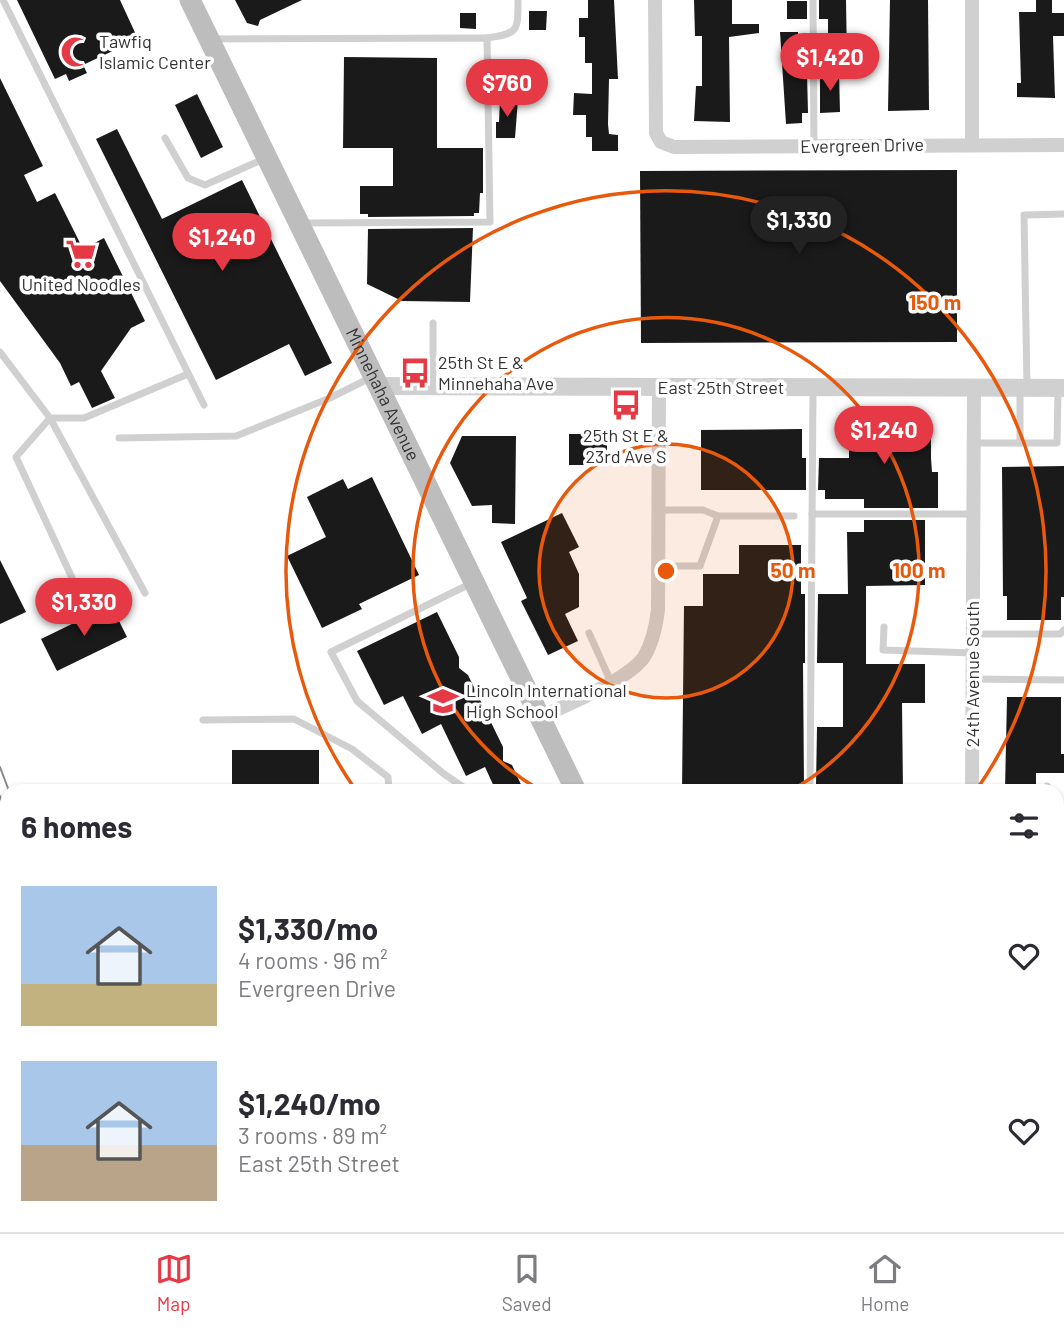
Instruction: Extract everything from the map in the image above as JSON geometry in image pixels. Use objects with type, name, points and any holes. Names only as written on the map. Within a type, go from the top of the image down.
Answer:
[{"type":"main road","name":"Minnehaha Avenue","points":[[190,0],[572,784]]},
{"type":"street","name":"Evergreen Drive","points":[[655,0],[656,133],[661,142],[674,147],[1064,145]]},
{"type":"street","points":[[972,0],[972,145]]},
{"type":"street","name":"East 25th Street","points":[[375,382],[433,387],[1061,388]]},
{"type":"street","points":[[539,718],[625,674],[643,659],[653,640],[658,610],[659,387]]},
{"type":"street","name":"24th Avenue South","points":[[972,784],[974,388]]},
{"type":"lane","points":[[3,0],[204,405]]},
{"type":"lane","points":[[208,39],[487,38],[508,35],[515,31],[518,24],[518,0]]},
{"type":"lane","points":[[813,0],[814,147]]},
{"type":"lane","points":[[299,223],[490,222],[487,38]]},
{"type":"lane","points":[[164,138],[188,178],[205,185],[267,158]]},
{"type":"lane","points":[[1020,443],[1024,388],[1024,215],[1064,215]]},
{"type":"lane","points":[[433,323],[433,387]]},
{"type":"lane","points":[[0,352],[50,418],[145,593]]},
{"type":"lane","points":[[86,608],[16,457],[50,418],[84,418],[188,374]]},
{"type":"lane","points":[[119,438],[236,436],[375,382]]},
{"type":"lane","points":[[810,784],[813,388]]},
{"type":"lane","points":[[974,443],[1057,443],[1061,388]]},
{"type":"lane","points":[[658,510],[703,510],[718,516],[794,516]]},
{"type":"lane","points":[[812,514],[974,514]]},
{"type":"lane","points":[[658,566],[699,566],[718,516]]},
{"type":"lane","points":[[459,784],[357,701],[331,652],[473,583]]},
{"type":"lane","points":[[884,627],[883,650],[973,653]]},
{"type":"lane","points":[[973,634],[1060,634],[1064,630]]},
{"type":"lane","points":[[589,633],[611,682]]},
{"type":"lane","points":[[972,679],[1064,680]]},
{"type":"lane","points":[[203,720],[294,719],[352,749],[388,777],[388,784]]},
{"type":"building","name":"Tawfiq Islamic Center","points":[[17,0],[120,0],[138,39],[83,65],[87,73],[69,81],[66,74],[55,79]]},
{"type":"building","points":[[235,0],[302,0],[260,20],[258,26],[247,23]]},
{"type":"building","points":[[588,0],[614,0],[618,79],[609,79],[608,124],[609,134],[618,135],[618,151],[592,151],[592,137],[586,137],[586,115],[573,115],[574,93],[592,94],[592,63],[585,63],[585,37],[579,37],[579,18],[588,18]]},
{"type":"building","points":[[694,0],[732,0],[732,24],[759,24],[759,33],[729,37],[730,122],[694,121],[696,86],[702,86],[702,36],[695,36]]},
{"type":"building","points":[[819,0],[846,0],[847,60],[828,60],[828,19],[819,19]]},
{"type":"building","points":[[890,0],[928,0],[929,110],[888,111]]},
{"type":"building","points":[[1036,0],[1052,0],[1052,13],[1064,13],[1064,36],[1053,36],[1055,98],[1017,97],[1017,83],[1021,83],[1019,12],[1036,12]]},
{"type":"building","points":[[787,1],[807,1],[807,19],[787,19]]},
{"type":"building","points":[[529,11],[547,11],[546,30],[529,30]]},
{"type":"building","points":[[460,13],[476,13],[476,29],[460,28]]},
{"type":"building","points":[[780,32],[798,32],[799,73],[807,73],[808,113],[802,113],[802,123],[786,124]]},
{"type":"building","points":[[344,57],[437,58],[437,148],[483,148],[483,193],[480,193],[479,213],[474,213],[474,216],[368,217],[368,214],[360,214],[360,186],[393,186],[393,148],[343,148]]},
{"type":"building","points":[[839,72],[840,112],[820,113],[820,73]]},
{"type":"building","points":[[0,78],[43,166],[24,175],[37,202],[55,193],[83,249],[104,238],[145,321],[131,328],[101,371],[115,398],[92,408],[79,382],[71,386],[60,363],[0,281]]},
{"type":"building","points":[[197,94],[223,147],[201,158],[175,105]]},
{"type":"building","points":[[500,99],[518,99],[515,138],[496,138]]},
{"type":"building","points":[[117,129],[162,219],[242,180],[332,363],[305,376],[289,344],[216,380],[96,139]]},
{"type":"building","points":[[957,170],[957,342],[641,343],[640,171]]},
{"type":"building","points":[[473,228],[470,302],[402,301],[367,284],[368,229]]},
{"type":"building","points":[[849,419],[931,419],[932,472],[938,472],[938,508],[864,508],[864,499],[825,499],[825,490],[818,490],[819,458],[849,458]]},
{"type":"building","points":[[802,429],[806,490],[701,490],[701,430]]},
{"type":"building","points":[[569,434],[607,434],[607,465],[569,465]]},
{"type":"building","points":[[462,436],[516,436],[515,524],[492,523],[492,505],[472,506],[450,463]]},
{"type":"building","points":[[1064,466],[1064,597],[1061,597],[1061,620],[1007,620],[1007,596],[1003,596],[1002,467]]},
{"type":"building","points":[[372,477],[419,575],[359,604],[362,609],[322,628],[287,556],[326,537],[307,497],[343,479],[348,489]]},
{"type":"building","points":[[562,513],[579,547],[569,552],[579,574],[579,607],[565,614],[578,641],[548,655],[521,601],[527,598],[501,542]]},
{"type":"building","points":[[864,520],[925,520],[925,585],[866,586],[866,664],[925,664],[925,703],[902,703],[903,784],[816,784],[817,727],[843,727],[843,663],[817,663],[818,594],[848,594],[847,532],[864,532]]},
{"type":"building","points":[[739,545],[801,545],[801,594],[805,594],[804,784],[682,784],[684,606],[703,606],[703,574],[739,574]]},
{"type":"building","points":[[0,560],[26,612],[0,624]]},
{"type":"building","points":[[111,605],[127,637],[57,671],[41,639]]},
{"type":"building","name":"Lincoln International High School","points":[[437,612],[459,657],[459,668],[468,675],[503,747],[503,761],[512,765],[521,784],[493,784],[485,767],[466,776],[441,724],[422,734],[403,696],[384,705],[357,651]]},
{"type":"building","points":[[1007,697],[1061,697],[1061,754],[1064,754],[1064,773],[1036,773],[1036,784],[1005,784]]},
{"type":"building","points":[[232,750],[319,750],[319,784],[232,784]]},
{"type":"tram line","points":[[0,767],[6,784]]},
{"type":"place","name":"Tawfiq Islamic Center","points":[[76,52]]},
{"type":"place","name":"United Noodles","points":[[81,254]]},
{"type":"place","name":"25th St E & Minnehaha Ave","points":[[415,373]]},
{"type":"place","name":"25th St E & 23rd Ave S","points":[[626,405]]},
{"type":"place","name":"Lincoln International High School","points":[[443,701]]}]
